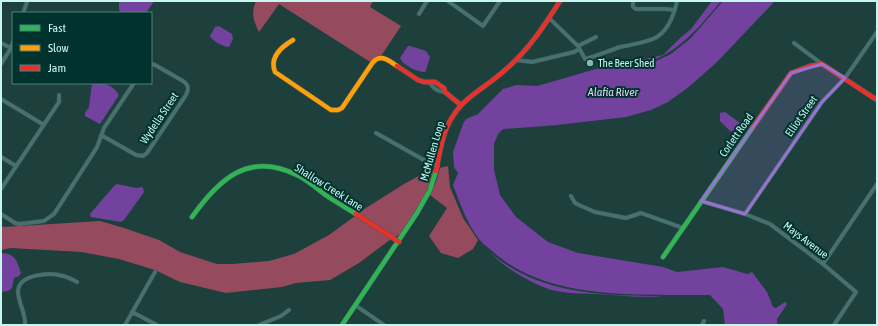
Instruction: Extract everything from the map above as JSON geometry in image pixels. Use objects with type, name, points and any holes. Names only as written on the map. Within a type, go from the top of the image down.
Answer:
[{"type":"street","points":[[23,12],[28,1]]},
{"type":"street","points":[[419,14],[427,1]]},
{"type":"street","points":[[448,1],[483,26],[500,1]]},
{"type":"street","name":"McMullen Loop","points":[[342,325],[399,242],[426,198],[434,182],[447,126],[453,114],[461,105],[507,70],[549,18],[560,1]]},
{"type":"street","points":[[633,1],[633,7],[636,9],[675,10]]},
{"type":"street","points":[[549,18],[578,48],[585,59],[654,38],[668,24],[675,10],[676,1]]},
{"type":"street","name":"Elliot Street","points":[[745,214],[822,102],[845,78],[877,32]]},
{"type":"street","points":[[516,60],[532,62],[574,52],[578,48],[596,38]]},
{"type":"street","points":[[293,40],[284,45],[272,62],[272,67],[275,72],[330,110],[338,110],[342,108],[373,62],[376,58],[380,57],[385,58],[418,80],[434,82],[444,88],[445,92],[461,105]]},
{"type":"street","points":[[794,42],[822,64],[877,100]]},
{"type":"street","points":[[1,43],[11,48]]},
{"type":"street","points":[[1,64],[12,45]]},
{"type":"street","name":"Wydella Street","points":[[101,135],[136,156],[143,156],[147,153],[186,95],[188,88],[187,84],[183,81],[156,64],[152,64]]},
{"type":"street","name":"Corlett Road","points":[[663,257],[791,73],[810,66],[822,64]]},
{"type":"street","points":[[430,82],[432,87],[436,90],[445,92]]},
{"type":"street","points":[[1,214],[19,224],[44,221],[54,214],[92,156],[104,128],[133,84]]},
{"type":"street","points":[[436,90],[439,85]]},
{"type":"street","points":[[1,189],[59,102],[59,95]]},
{"type":"street","points":[[1,99],[44,125]]},
{"type":"street","points":[[376,133],[431,164],[438,166]]},
{"type":"street","points":[[1,157],[16,166]]},
{"type":"street","name":"Shallow Creek Lane","points":[[192,217],[200,204],[213,189],[234,172],[257,166],[277,167],[297,175],[399,242]]},
{"type":"street","points":[[823,264],[877,184]]},
{"type":"street","points":[[571,196],[576,203],[595,212],[626,218],[642,213],[683,228]]},
{"type":"street","name":"Mays Avenue","points":[[701,201],[745,214],[770,224],[823,264],[856,292],[834,325]]},
{"type":"street","points":[[125,325],[155,272]]},
{"type":"street","points":[[25,325],[18,298],[20,284],[24,280],[36,275],[54,274],[77,282]]},
{"type":"street","points":[[355,305],[384,325]]},
{"type":"street","points":[[259,325],[281,316],[289,310]]},
{"type":"street","points":[[132,312],[157,325]]},
{"type":"highlighted area","points":[[822,64],[845,78],[822,102],[745,214],[701,201],[791,73]]},
{"type":"shaded area","points":[[256,1],[373,1],[370,7],[401,26],[375,65],[279,4],[259,32],[253,16]]},
{"type":"shaded area","points":[[448,166],[450,187],[463,218],[478,240],[473,249],[458,258],[441,253],[429,236],[447,208],[430,195],[440,168]]},
{"type":"shaded area","points":[[435,169],[425,195],[401,234],[395,237],[358,213],[404,184],[428,171]]},
{"type":"shaded area","points":[[355,216],[391,239],[359,263],[330,280],[296,283],[282,287],[226,293],[180,282],[155,270],[119,259],[81,252],[11,248],[1,250],[1,226],[100,221],[159,240],[180,252],[217,264],[269,261],[294,254],[329,235]]},
{"type":"water","points":[[119,1],[154,1],[147,12],[120,12]]},
{"type":"water","points":[[712,1],[721,1],[691,35],[673,50],[663,55],[691,29]]},
{"type":"water","name":"Alafia River","points":[[723,1],[775,1],[717,62],[690,86],[668,102],[651,110],[626,117],[557,125],[503,129],[498,134],[494,144],[494,170],[500,195],[516,217],[548,242],[578,253],[663,267],[677,272],[723,267],[747,274],[752,272],[767,292],[773,307],[776,308],[785,302],[787,304],[777,319],[777,325],[725,325],[723,309],[710,295],[624,294],[594,292],[566,287],[539,279],[514,267],[489,249],[475,233],[467,220],[453,185],[458,173],[454,167],[453,152],[466,119],[478,114],[503,89],[517,85],[537,86],[610,65],[639,66],[654,62],[671,54],[691,38]]},
{"type":"water","points":[[219,26],[232,34],[233,39],[229,47],[218,43],[210,36],[215,27]]},
{"type":"water","points":[[408,46],[426,51],[430,57],[425,72],[411,68],[400,58]]},
{"type":"water","points":[[663,55],[649,61],[638,64],[622,64]]},
{"type":"water","points":[[92,84],[104,84],[111,86],[119,95],[100,124],[85,116],[85,113],[89,107]]},
{"type":"water","points":[[725,112],[740,123],[741,129],[738,133],[730,131],[720,121],[720,113]]},
{"type":"water","points":[[117,184],[136,188],[142,187],[144,192],[121,222],[91,217],[90,214]]},
{"type":"water","points":[[490,252],[508,266],[528,277],[571,290],[617,295],[662,296],[642,297],[559,292],[544,288],[518,274],[502,263]]},
{"type":"water","points":[[1,253],[9,254],[15,258],[21,273],[19,276],[14,278],[12,288],[8,291],[1,292]]},
{"type":"traffic: fast","points":[[663,257],[753,127]]},
{"type":"traffic: fast","points":[[192,217],[202,203],[224,181],[237,173],[250,168],[264,166],[280,168],[301,177],[327,196],[356,214]]},
{"type":"traffic: fast","points":[[342,325],[417,213],[430,190],[436,171]]},
{"type":"traffic: slow","points":[[293,40],[280,49],[277,53],[274,62],[275,72],[331,110],[338,110],[342,108],[376,59],[382,58],[397,66]]},
{"type":"traffic: jam","points":[[436,171],[446,129],[458,109],[470,97],[498,76],[521,55],[542,29],[560,1]]},
{"type":"traffic: jam","points":[[753,127],[791,73],[810,66],[822,64],[877,100]]},
{"type":"traffic: jam","points":[[397,66],[418,80],[424,82],[435,82],[444,88],[445,92],[461,105]]},
{"type":"traffic: jam","points":[[356,214],[399,242]]},
{"type":"place","name":"The Beer Shed","points":[[590,63]]}]
